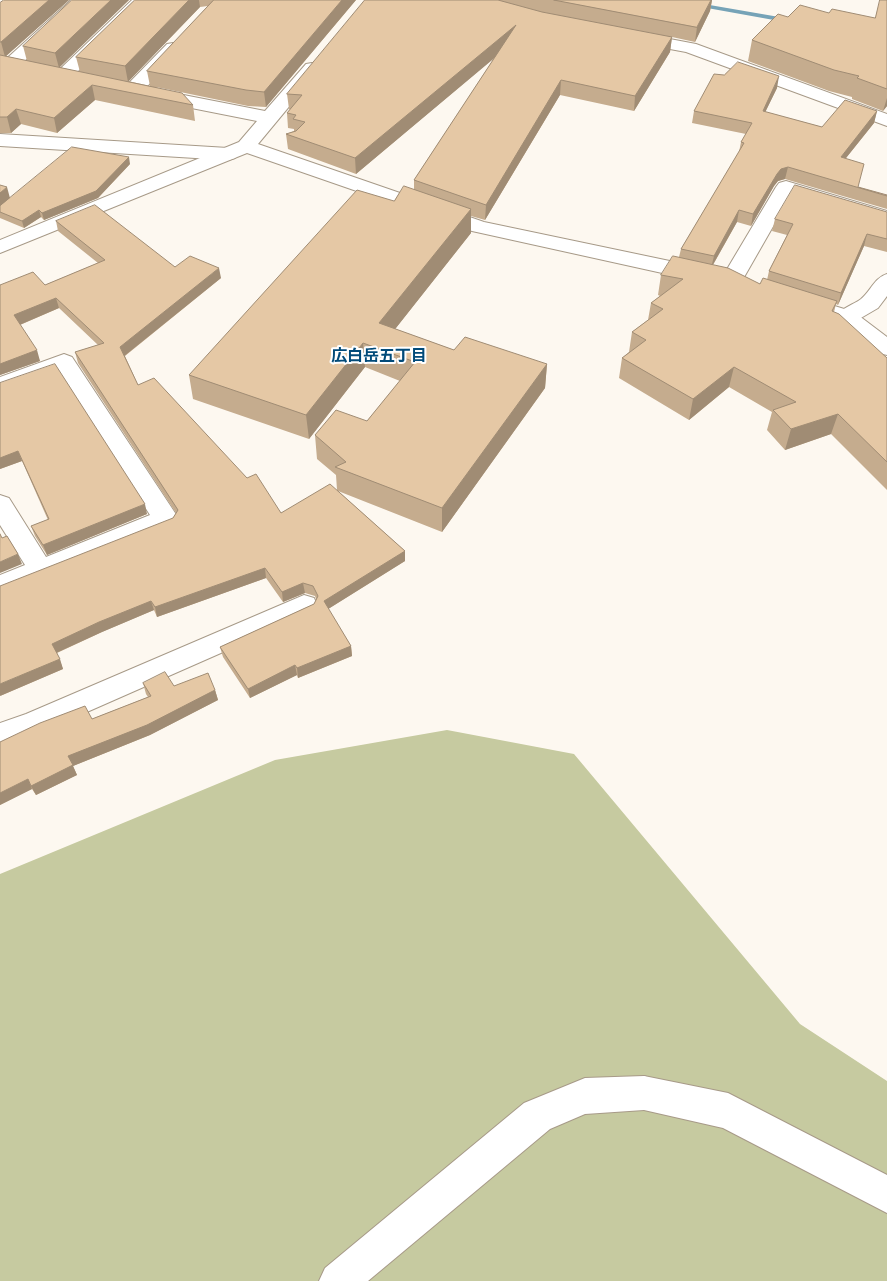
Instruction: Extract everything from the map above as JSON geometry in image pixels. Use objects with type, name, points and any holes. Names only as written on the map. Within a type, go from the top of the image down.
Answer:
[{"type":"street","points":[[38,71],[81,0]]},
{"type":"street","points":[[38,71],[142,0]]},
{"type":"street","points":[[187,34],[124,89],[270,118]]},
{"type":"street","points":[[616,34],[690,48],[887,120]]},
{"type":"street","points":[[0,247],[237,150],[270,118],[324,54]]},
{"type":"street","points":[[0,140],[237,150],[479,227],[741,284],[786,187],[887,217]]},
{"type":"street","points":[[846,317],[870,303],[887,281]]},
{"type":"street","points":[[779,296],[846,317],[887,348]]},
{"type":"street","points":[[0,386],[64,362],[166,519],[0,586]]},
{"type":"street","points":[[0,504],[40,570]]},
{"type":"street","points":[[0,735],[36,722],[304,605]]},
{"type":"street","points":[[338,1281],[537,1116],[585,1096],[644,1093],[728,1111],[887,1196]]},
{"type":"green space","points":[[447,730],[574,754],[800,1024],[887,1081],[887,1281],[0,1281],[0,874],[275,760]]},
{"type":"building","points":[[4,0],[49,0],[0,42],[0,3]]},
{"type":"building","points":[[72,0],[111,0],[55,53],[23,46]]},
{"type":"building","points":[[135,0],[189,0],[125,66],[76,57]]},
{"type":"building","points":[[214,0],[342,0],[264,92],[147,71]]},
{"type":"building","points":[[365,0],[498,0],[542,12],[672,37],[635,96],[561,80],[486,205],[414,180],[516,25],[355,158],[286,134],[296,131],[305,122],[293,119],[296,115],[287,113],[302,95],[287,94]]},
{"type":"building","points":[[554,0],[711,0],[697,27]]},
{"type":"building","points":[[880,0],[887,0],[887,89],[857,78],[859,76],[834,70],[752,40],[778,14],[788,17],[800,5],[829,13],[832,9],[875,18]]},
{"type":"building","points":[[0,55],[182,93],[193,105],[92,85],[54,118],[16,109],[7,117],[0,117]]},
{"type":"building","points":[[738,62],[779,76],[763,111],[822,127],[845,100],[877,111],[841,157],[864,164],[858,187],[887,196],[788,167],[781,169],[777,174],[753,214],[739,210],[714,256],[681,249],[744,143],[741,142],[752,123],[694,111],[714,74],[724,75]]},
{"type":"building","points":[[72,147],[129,157],[96,191],[42,213],[39,210],[22,221],[0,212],[0,206]]},
{"type":"building","points":[[0,185],[7,187],[0,193]]},
{"type":"building","points":[[795,185],[887,212],[887,239],[867,234],[841,293],[769,271],[793,224],[775,219]]},
{"type":"building","points":[[404,186],[471,209],[379,323],[454,350],[465,337],[547,364],[442,508],[335,467],[346,462],[315,435],[336,410],[367,421],[415,362],[363,343],[306,415],[189,375],[357,190],[394,201]]},
{"type":"building","points":[[95,205],[175,267],[190,256],[219,268],[120,347],[138,385],[154,378],[247,478],[256,474],[281,513],[330,484],[405,551],[324,601],[351,646],[297,668],[295,665],[248,689],[220,647],[314,604],[318,596],[313,586],[303,583],[282,592],[265,568],[155,607],[151,601],[99,622],[52,644],[60,659],[0,684],[0,586],[173,518],[178,510],[75,352],[104,343],[56,298],[14,315],[37,350],[0,364],[0,285],[33,272],[45,285],[105,260],[56,221]]},
{"type":"building","points":[[673,256],[728,268],[760,284],[763,278],[837,301],[832,311],[839,314],[887,358],[887,462],[838,414],[791,429],[773,410],[796,402],[734,367],[693,399],[622,358],[646,340],[632,332],[663,309],[651,303],[683,279],[661,275]]},
{"type":"building","points":[[55,364],[145,504],[43,545],[31,526],[49,519],[18,451],[0,458],[0,383]]},
{"type":"building","points":[[0,534],[2,538],[7,536],[18,554],[0,562]]},
{"type":"building","points":[[165,672],[174,686],[208,673],[215,690],[147,725],[68,756],[73,765],[31,786],[28,779],[0,793],[0,742],[40,723],[85,706],[92,719],[151,696],[143,683]]},
{"type":"waterway","points":[[698,5],[785,20]]},
{"type":"district","name":"広白岳五丁目","points":[[379,356]]}]
